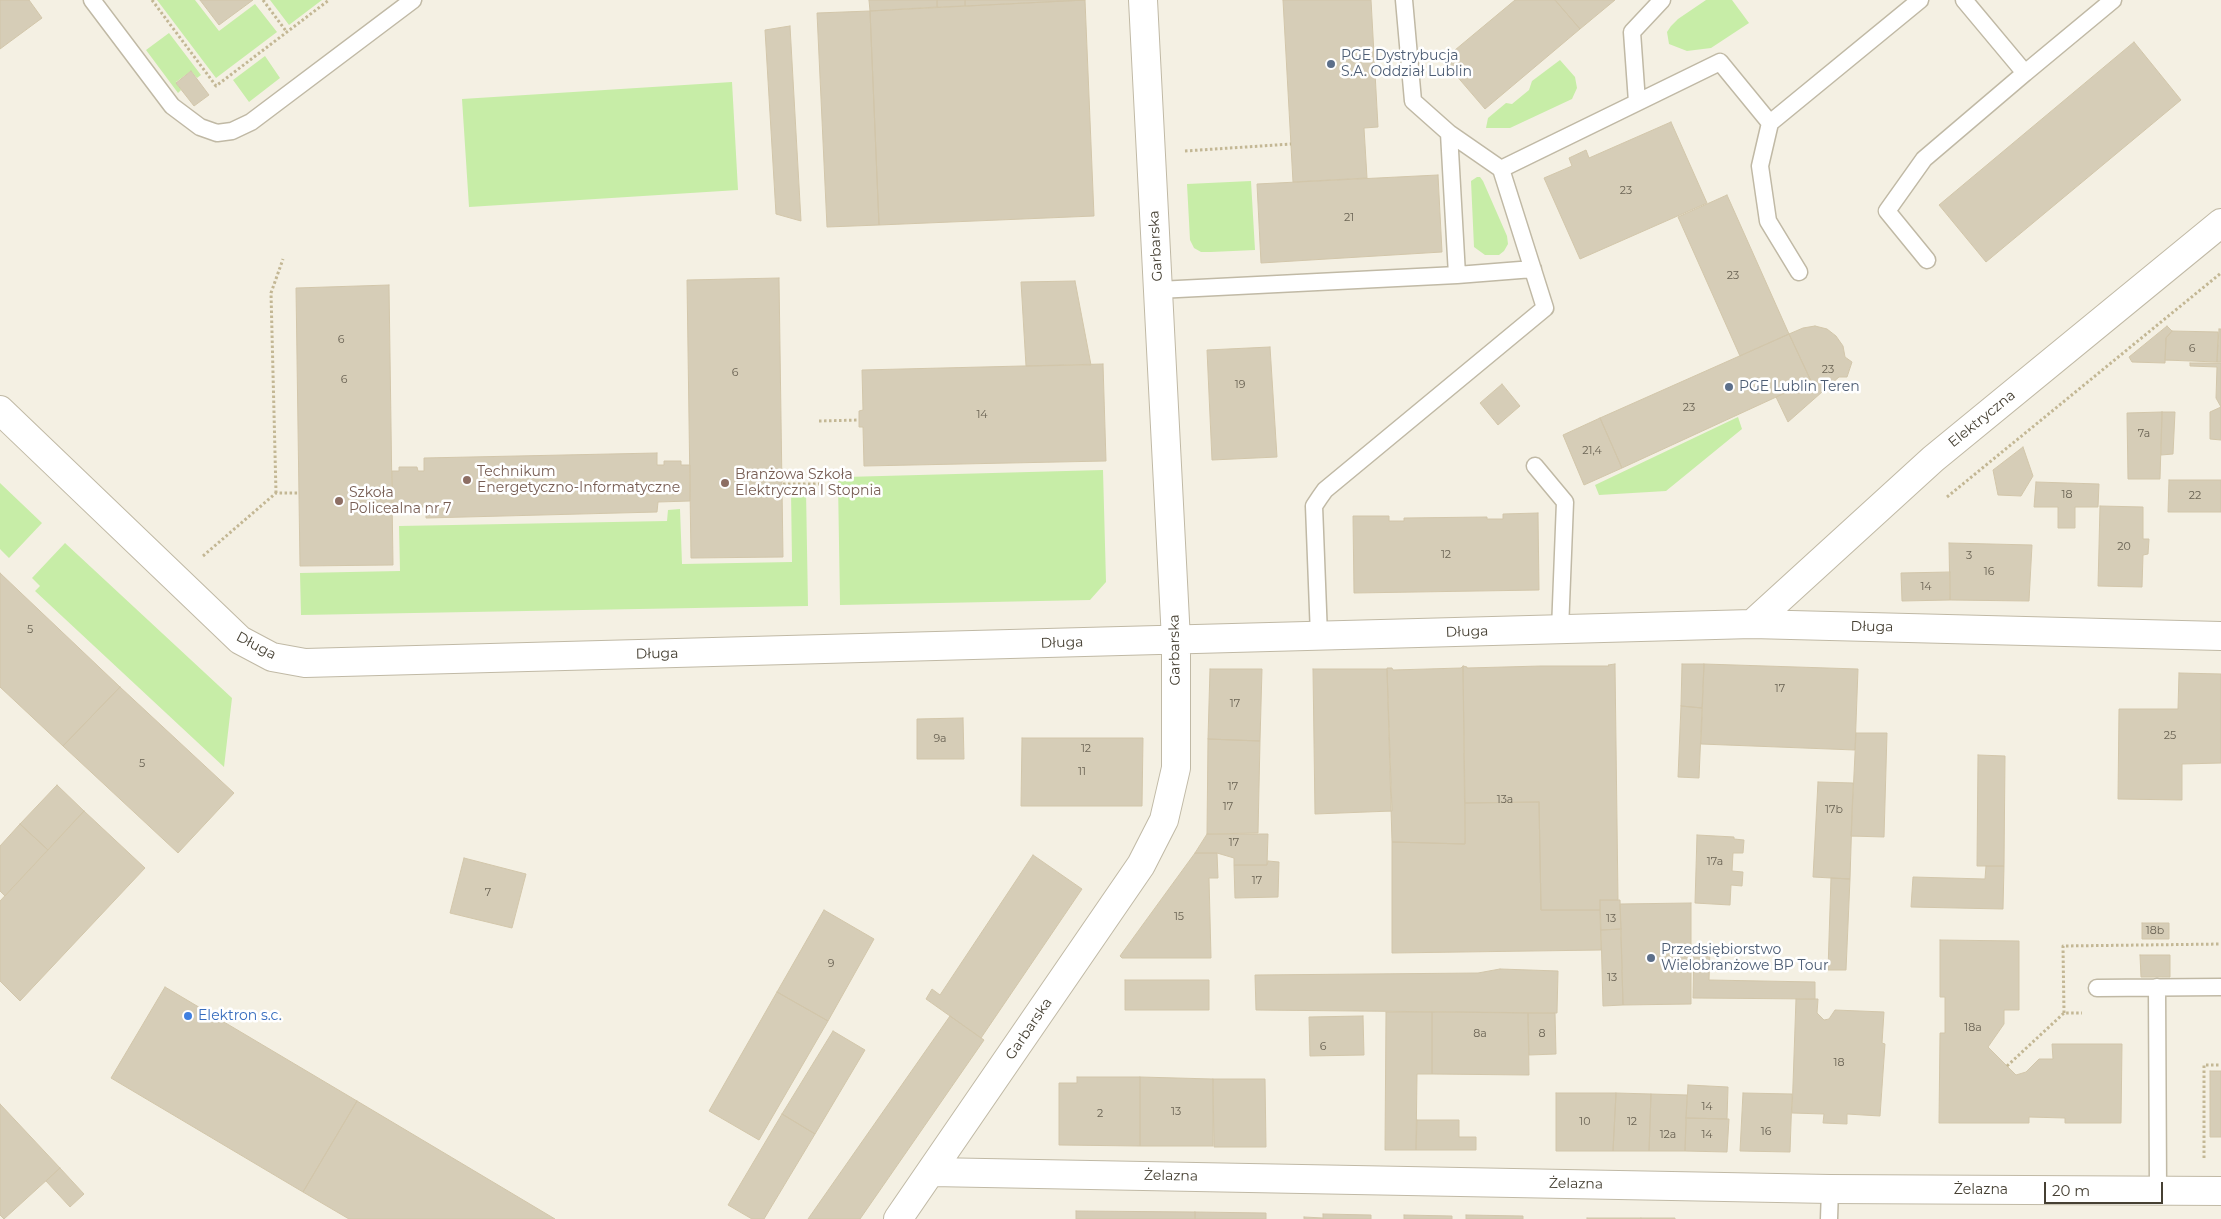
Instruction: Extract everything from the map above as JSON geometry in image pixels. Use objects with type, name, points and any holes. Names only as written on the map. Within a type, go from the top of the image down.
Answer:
[{"type":"street","name":"Garbarska","points":[[898,1219],[1141,865],[1164,820],[1176,768],[1176,640],[1143,0]]},
{"type":"street","name":"Elektryczna","points":[[1752,624],[1933,459],[2221,223]]},
{"type":"street","name":"Długa","points":[[0,410],[240,640],[272,657],[305,663],[1752,624],[2221,636]]},
{"type":"street","name":"Żelazna","points":[[932,1172],[1830,1189],[2221,1191]]},
{"type":"lane","points":[[92,0],[172,106],[200,127],[217,133],[232,131],[250,122],[413,0]]},
{"type":"lane","points":[[1319,636],[1314,506],[1325,490],[1545,308],[1501,169],[1449,133],[1412,101],[1404,0]]},
{"type":"lane","points":[[1637,102],[1632,32],[1662,0]]},
{"type":"lane","points":[[1799,272],[1768,221],[1760,166],[1770,123],[1920,0]]},
{"type":"lane","points":[[1964,0],[2025,73]]},
{"type":"lane","points":[[1927,260],[1887,211],[1924,159],[2113,0]]},
{"type":"lane","points":[[1501,169],[1720,62],[1770,123]]},
{"type":"lane","points":[[1449,133],[1457,276]]},
{"type":"lane","points":[[1158,290],[1457,276],[1533,269]]},
{"type":"lane","points":[[1535,466],[1565,502],[1560,630]]},
{"type":"lane","points":[[2157,987],[2158,1191]]},
{"type":"lane","points":[[2097,988],[2221,987]]},
{"type":"lane","points":[[1830,1189],[1830,1219]]},
{"type":"path","points":[[152,0],[216,86],[329,0]]},
{"type":"path","points":[[263,0],[286,31]]},
{"type":"path","points":[[1182,151],[1291,144]]},
{"type":"path","points":[[276,493],[271,293],[283,259]]},
{"type":"path","points":[[1945,498],[2221,273]]},
{"type":"path","points":[[819,421],[859,420]]},
{"type":"path","points":[[782,484],[820,484]]},
{"type":"path","points":[[202,557],[276,493],[299,493]]},
{"type":"path","points":[[2064,1013],[2063,946],[2221,944]]},
{"type":"path","points":[[2007,1066],[2064,1013],[2092,1013]]},
{"type":"path","points":[[2204,1162],[2204,1065],[2221,1065]]},
{"type":"green space","points":[[157,0],[195,0],[219,31],[255,4],[277,32],[216,78]]},
{"type":"green space","points":[[270,0],[322,0],[289,25]]},
{"type":"green space","points":[[1706,0],[1732,0],[1749,23],[1711,48],[1687,51],[1669,44],[1667,32],[1671,26]]},
{"type":"green space","points":[[169,33],[201,75],[197,78],[191,71],[176,82],[181,90],[178,93],[146,50]]},
{"type":"green space","points":[[265,56],[280,78],[249,102],[233,80]]},
{"type":"green space","points":[[1560,60],[1575,77],[1577,88],[1572,99],[1510,128],[1486,128],[1488,118],[1506,103],[1512,104],[1529,90],[1532,81]]},
{"type":"green space","points":[[732,82],[738,190],[469,207],[462,99]]},
{"type":"green space","points":[[1480,177],[1483,181],[1507,236],[1508,244],[1499,255],[1485,255],[1474,247],[1471,181]]},
{"type":"green space","points":[[1251,181],[1255,250],[1201,252],[1194,248],[1190,240],[1187,184]]},
{"type":"green space","points":[[1738,417],[1742,429],[1666,491],[1599,495],[1595,485]]},
{"type":"green space","points":[[1103,470],[1106,582],[1090,600],[840,605],[838,481],[845,477]]},
{"type":"green space","points":[[0,483],[42,523],[9,558],[0,549]]},
{"type":"green space","points":[[806,490],[808,606],[301,615],[300,573],[400,571],[399,526],[667,521],[668,510],[680,509],[682,564],[792,562],[791,491]]},
{"type":"green space","points":[[65,543],[232,698],[224,767],[35,591],[40,586],[32,578]]},
{"type":"building","points":[[0,0],[29,0],[42,18],[0,49]]},
{"type":"building","points":[[200,0],[253,0],[219,25]]},
{"type":"building","points":[[869,0],[937,0],[937,7],[870,11]]},
{"type":"building","points":[[937,0],[965,0],[965,6],[937,7]]},
{"type":"building","points":[[965,0],[1085,0],[965,6]]},
{"type":"building","points":[[1085,0],[1094,216],[879,225],[870,11]]},
{"type":"building","name":"PGE Dystrybucja S.A. Oddział Lublin","points":[[1283,0],[1371,0],[1378,127],[1364,128],[1367,178],[1293,182]]},
{"type":"building","points":[[1515,0],[1555,0],[1580,29],[1485,109],[1443,60]]},
{"type":"building","points":[[1555,0],[1615,0],[1580,29]]},
{"type":"building","points":[[870,11],[879,225],[827,227],[817,13]]},
{"type":"building","points":[[790,26],[801,221],[776,214],[765,30]]},
{"type":"building","points":[[2134,42],[2181,100],[1986,262],[1939,205]]},
{"type":"building","points":[[191,71],[209,95],[194,106],[176,83]]},
{"type":"building","points":[[1671,122],[1707,203],[1580,259],[1544,178],[1572,166],[1569,158],[1586,150],[1589,158]]},
{"type":"building","points":[[1438,175],[1442,252],[1261,263],[1257,184]]},
{"type":"building","points":[[1727,195],[1789,334],[1740,356],[1678,217]]},
{"type":"building","points":[[779,278],[783,557],[691,558],[687,280]]},
{"type":"building","points":[[1075,281],[1091,365],[1026,366],[1021,282]]},
{"type":"building","points":[[389,285],[393,565],[300,566],[296,288]]},
{"type":"building","points":[[1815,326],[1827,329],[1836,336],[1843,346],[1845,357],[1852,362],[1847,377],[1839,377],[1788,422],[1776,397],[1811,381],[1789,334],[1803,328]]},
{"type":"building","points":[[2167,326],[2172,331],[2166,338],[2165,363],[2132,362],[2129,357]]},
{"type":"building","points":[[2219,329],[2221,329],[2221,362],[2217,362]]},
{"type":"building","points":[[2172,331],[2218,332],[2217,362],[2165,360],[2166,338]]},
{"type":"building","points":[[1789,334],[1811,381],[1622,468],[1600,418]]},
{"type":"building","points":[[1270,347],[1277,457],[1212,460],[1207,350]]},
{"type":"building","points":[[2190,363],[2221,363],[2221,407],[2216,398],[2217,367],[2190,366]]},
{"type":"building","points":[[1103,364],[1106,461],[864,466],[863,427],[859,427],[859,411],[863,410],[862,370]]},
{"type":"building","points":[[1502,384],[1520,406],[1498,425],[1480,403]]},
{"type":"building","points":[[2221,407],[2221,440],[2210,439],[2210,412]]},
{"type":"building","points":[[2162,412],[2175,412],[2173,454],[2161,455]]},
{"type":"building","points":[[2162,412],[2160,479],[2128,479],[2127,413]]},
{"type":"building","points":[[1600,418],[1622,468],[1584,485],[1563,435]]},
{"type":"building","points":[[2023,447],[2033,476],[2021,496],[1998,495],[1993,470]]},
{"type":"building","points":[[657,453],[657,465],[664,465],[664,461],[681,461],[681,465],[690,465],[690,501],[658,502],[657,512],[426,518],[426,507],[393,507],[392,471],[399,471],[399,467],[417,467],[418,471],[424,471],[424,458]]},
{"type":"building","points":[[2169,480],[2221,480],[2221,512],[2168,512]]},
{"type":"building","points":[[2036,482],[2099,484],[2098,507],[2075,507],[2075,528],[2058,528],[2058,507],[2034,507]]},
{"type":"building","points":[[2100,506],[2143,507],[2143,539],[2149,539],[2148,554],[2143,555],[2142,587],[2098,586]]},
{"type":"building","points":[[1538,513],[1539,590],[1354,593],[1353,516],[1389,516],[1389,521],[1404,521],[1404,518],[1487,517],[1487,519],[1503,519],[1503,514]]},
{"type":"building","points":[[1949,543],[2032,545],[2029,601],[1950,600]]},
{"type":"building","points":[[1950,572],[1950,600],[1902,601],[1901,573]]},
{"type":"building","points":[[0,573],[120,687],[63,746],[0,687]]},
{"type":"building","points":[[1615,664],[1618,900],[1600,900],[1600,910],[1541,910],[1539,802],[1465,803],[1463,666],[1467,668],[1609,666]]},
{"type":"building","points":[[1682,664],[1704,664],[1702,708],[1681,706]]},
{"type":"building","points":[[1704,664],[1858,669],[1855,750],[1701,744]]},
{"type":"building","points":[[1463,666],[1465,844],[1392,842],[1387,668],[1392,668],[1393,670],[1461,668]]},
{"type":"building","points":[[1210,669],[1262,669],[1260,741],[1208,739]]},
{"type":"building","points":[[1313,669],[1387,669],[1392,811],[1315,814]]},
{"type":"building","points":[[2179,673],[2221,674],[2221,763],[2182,764],[2182,800],[2118,799],[2119,709],[2178,709]]},
{"type":"building","points":[[120,687],[234,793],[178,853],[63,746]]},
{"type":"building","points":[[1681,706],[1702,708],[1699,778],[1678,777]]},
{"type":"building","points":[[963,718],[964,759],[917,759],[917,719]]},
{"type":"building","points":[[1856,733],[1887,733],[1884,837],[1851,836]]},
{"type":"building","points":[[1022,738],[1143,738],[1142,806],[1021,806]]},
{"type":"building","points":[[1208,739],[1260,741],[1258,833],[1207,834]]},
{"type":"building","points":[[1978,755],[2005,756],[2004,866],[1977,866]]},
{"type":"building","points":[[1818,782],[1853,783],[1850,879],[1813,877]]},
{"type":"building","points":[[57,785],[84,811],[48,850],[20,824]]},
{"type":"building","points":[[1539,802],[1541,910],[1600,910],[1601,950],[1392,953],[1392,842],[1465,844],[1465,803]]},
{"type":"building","points":[[84,811],[145,868],[20,1001],[0,981],[0,901]]},
{"type":"building","points":[[20,824],[48,850],[5,896],[0,891],[0,846]]},
{"type":"building","points":[[1207,834],[1268,834],[1267,865],[1234,865],[1234,858],[1217,853],[1195,853]]},
{"type":"building","points":[[1697,835],[1734,837],[1734,839],[1744,840],[1743,853],[1733,853],[1732,871],[1743,872],[1742,886],[1731,885],[1730,905],[1695,903]]},
{"type":"building","points":[[1195,853],[1217,853],[1218,878],[1209,878],[1211,958],[1122,958],[1120,956]]},
{"type":"building","points":[[1033,855],[1082,889],[981,1038],[926,999],[932,989],[940,995]]},
{"type":"building","points":[[464,858],[526,874],[512,928],[450,913]]},
{"type":"building","points":[[1268,861],[1279,862],[1278,897],[1235,898],[1234,865],[1267,865]]},
{"type":"building","points":[[1986,866],[2004,866],[2003,909],[1911,907],[1913,877],[1985,879]]},
{"type":"building","points":[[1831,878],[1850,879],[1846,970],[1828,970]]},
{"type":"building","points":[[1600,900],[1620,900],[1621,929],[1601,930]]},
{"type":"building","points":[[1691,903],[1691,1004],[1623,1005],[1620,904]]},
{"type":"building","points":[[824,910],[874,939],[828,1021],[777,992]]},
{"type":"building","points":[[2142,923],[2169,923],[2169,939],[2142,939]]},
{"type":"building","points":[[1621,929],[1623,1005],[1603,1006],[1601,930]]},
{"type":"building","points":[[1940,940],[2019,941],[2019,1010],[2004,1010],[2004,1024],[1988,1047],[2016,1075],[2026,1072],[2039,1059],[2053,1059],[2052,1044],[2122,1044],[2121,1123],[2065,1123],[2065,1118],[2029,1117],[2029,1123],[1939,1123],[1940,1033],[1945,1033],[1945,997],[1940,997]]},
{"type":"building","points":[[1694,946],[1710,947],[1709,980],[1815,982],[1815,999],[1693,998]]},
{"type":"building","points":[[2140,955],[2170,955],[2170,977],[2141,977]]},
{"type":"building","points":[[1500,969],[1558,971],[1557,1013],[1256,1010],[1255,975],[1478,973]]},
{"type":"building","points":[[1125,980],[1209,980],[1209,1010],[1125,1010]]},
{"type":"building","points":[[165,987],[357,1101],[303,1192],[111,1078]]},
{"type":"building","points":[[777,992],[828,1021],[759,1140],[709,1111]]},
{"type":"building","points":[[1796,999],[1818,999],[1817,1013],[1824,1020],[1829,1019],[1835,1010],[1884,1012],[1882,1043],[1885,1044],[1880,1116],[1847,1114],[1847,1124],[1823,1123],[1824,1114],[1792,1113]]},
{"type":"building","points":[[1386,1012],[1432,1012],[1432,1074],[1417,1074],[1416,1150],[1385,1150]]},
{"type":"building","points":[[1432,1012],[1528,1013],[1529,1075],[1432,1074]]},
{"type":"building","points":[[1528,1013],[1555,1013],[1556,1054],[1529,1055]]},
{"type":"building","points":[[950,1016],[984,1040],[860,1219],[808,1219]]},
{"type":"building","points":[[1363,1016],[1364,1055],[1310,1056],[1309,1017]]},
{"type":"building","points":[[833,1031],[865,1050],[815,1134],[782,1114]]},
{"type":"building","points":[[2210,1071],[2221,1071],[2221,1137],[2210,1137]]},
{"type":"building","points":[[1077,1077],[1140,1077],[1140,1146],[1059,1145],[1059,1083],[1077,1083]]},
{"type":"building","points":[[1140,1077],[1213,1079],[1213,1146],[1140,1146]]},
{"type":"building","points":[[1213,1079],[1265,1079],[1266,1147],[1214,1147]]},
{"type":"building","points":[[1688,1085],[1728,1087],[1727,1119],[1686,1118]]},
{"type":"building","points":[[1556,1093],[1616,1093],[1613,1151],[1556,1151]]},
{"type":"building","points":[[1616,1093],[1651,1094],[1649,1151],[1613,1151]]},
{"type":"building","points":[[1743,1093],[1792,1094],[1790,1152],[1740,1151]]},
{"type":"building","points":[[1651,1094],[1687,1095],[1685,1151],[1649,1151]]},
{"type":"building","points":[[357,1101],[555,1219],[349,1219],[303,1192]]},
{"type":"building","points":[[0,1104],[60,1168],[4,1219],[0,1215]]},
{"type":"building","points":[[782,1114],[815,1134],[764,1219],[752,1219],[728,1205]]},
{"type":"building","points":[[1686,1118],[1729,1119],[1727,1152],[1685,1151]]},
{"type":"building","points":[[1417,1120],[1459,1120],[1459,1137],[1476,1137],[1476,1150],[1416,1150]]},
{"type":"building","points":[[60,1168],[84,1194],[70,1207],[46,1181]]},
{"type":"building","points":[[1076,1211],[1195,1212],[1195,1219],[1076,1219]]},
{"type":"building","points":[[1195,1212],[1266,1213],[1266,1219],[1195,1219]]},
{"type":"building","points":[[1323,1214],[1371,1215],[1371,1219],[1323,1219]]},
{"type":"building","points":[[1404,1215],[1452,1216],[1452,1219],[1404,1219]]},
{"type":"building","points":[[1466,1215],[1523,1216],[1523,1219],[1466,1219]]},
{"type":"building","points":[[1304,1217],[1323,1218],[1323,1219],[1304,1219]]},
{"type":"building","points":[[1641,1218],[1641,1219],[1587,1219]]},
{"type":"building","points":[[1675,1218],[1675,1219],[1641,1219]]},
{"type":"place","name":"PGE Dystrybucja S.A. Oddział Lublin","points":[[1331,64]]},
{"type":"place","name":"PGE Lublin Teren","points":[[1729,387]]},
{"type":"place","name":"Technikum Energetyczno-Informatyczne","points":[[467,480]]},
{"type":"place","name":"Branżowa Szkoła Elektryczna I Stopnia","points":[[725,483]]},
{"type":"place","name":"Szkoła Policealna nr 7","points":[[339,501]]},
{"type":"place","name":"Przedsiębiorstwo Wielobranżowe BP Tour","points":[[1651,958]]},
{"type":"place","name":"Elektron s.c.","points":[[188,1016]]}]
